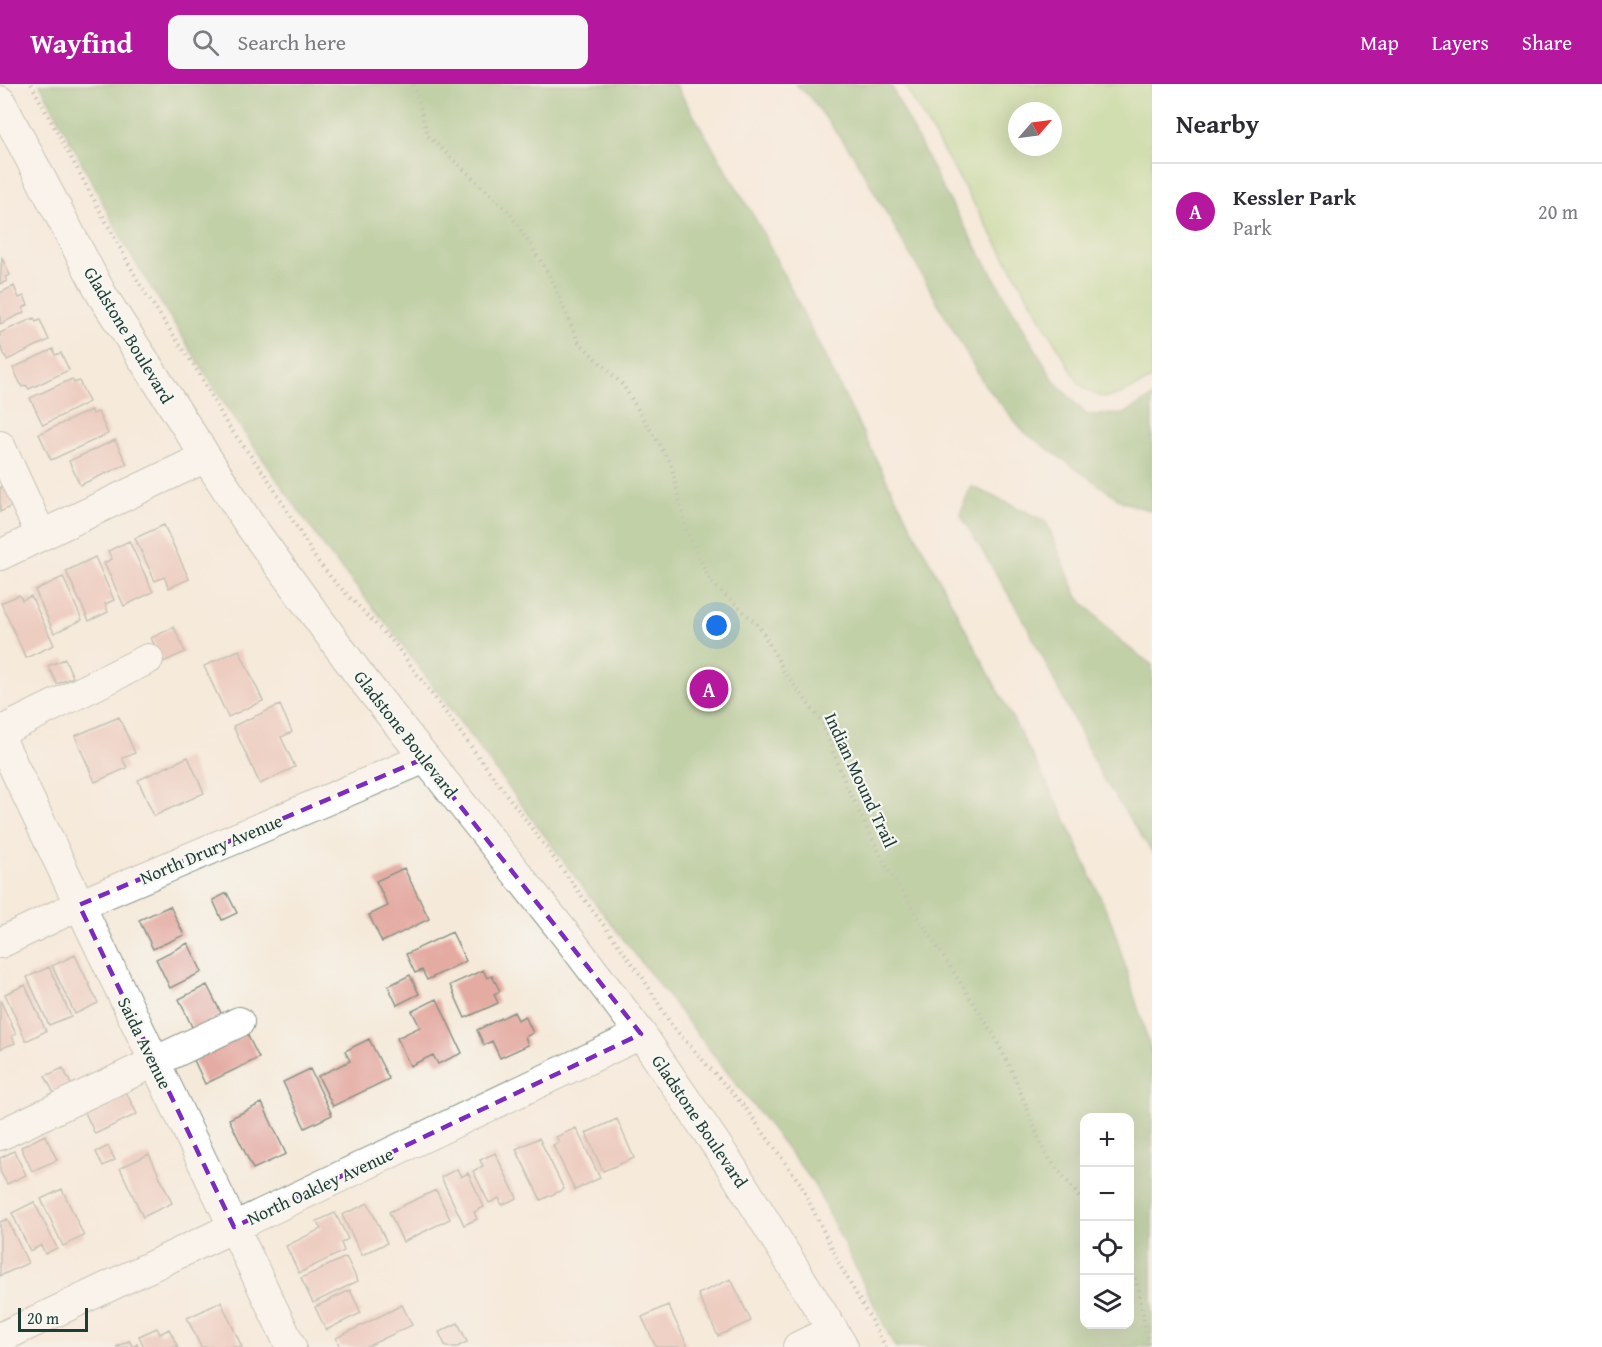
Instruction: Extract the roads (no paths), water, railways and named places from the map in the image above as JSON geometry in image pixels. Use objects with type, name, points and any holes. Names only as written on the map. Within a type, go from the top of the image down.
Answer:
[{"type":"street","name":"Gladstone Boulevard","points":[[0,101],[102,294],[204,458],[301,598],[423,759],[569,939],[641,1034],[737,1175],[838,1339]]},
{"type":"street","points":[[0,446],[41,535]]},
{"type":"street","points":[[0,555],[204,458]]},
{"type":"street","points":[[0,732],[148,659]]},
{"type":"street","name":"Saida Avenue","points":[[0,738],[291,1347]]},
{"type":"street","name":"North Drury Avenue","points":[[0,943],[79,905],[423,759]]},
{"type":"street","points":[[0,1135],[239,1022]]},
{"type":"street","name":"North Oakley Avenue","points":[[0,1338],[641,1034]]},
{"type":"street","points":[[798,1347],[838,1339]]},
{"type":"place","name":"Kessler Park","points":[[709,689]]}]
